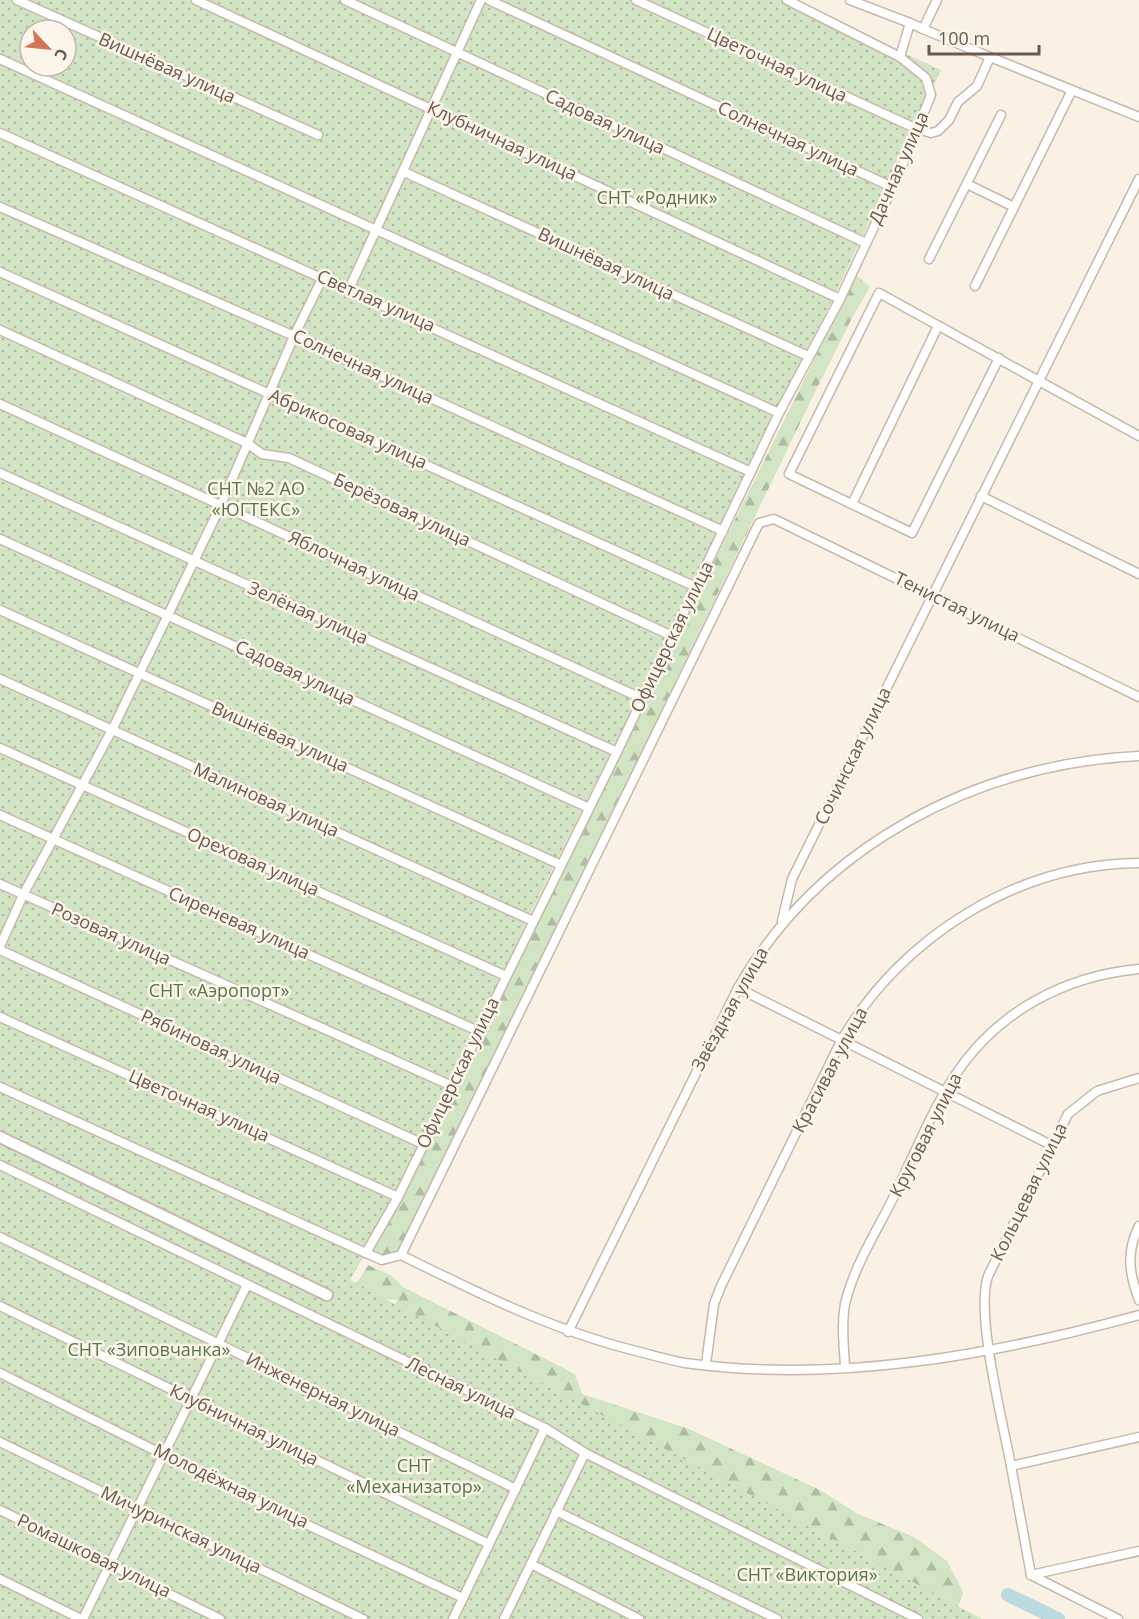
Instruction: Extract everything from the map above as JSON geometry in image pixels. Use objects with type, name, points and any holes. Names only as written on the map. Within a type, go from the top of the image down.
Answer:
[{"type":"street","name":"Вишнёвая улица","points":[[16,0],[318,135]]},
{"type":"street","name":"Клубничная улица","points":[[196,0],[434,108],[840,298]]},
{"type":"street","name":"Садовая улица","points":[[345,0],[866,243]]},
{"type":"street","points":[[349,289],[434,108],[481,0]]},
{"type":"street","name":"Солнечная улица","points":[[489,0],[892,187]]},
{"type":"street","name":"Цветочная улица","points":[[636,0],[917,129]]},
{"type":"street","name":"Дачная улица","points":[[751,472],[808,356],[840,298],[892,187],[931,95],[926,78],[900,57],[786,0]]},
{"type":"street","points":[[850,0],[1139,117]]},
{"type":"street","points":[[923,29],[937,0]]},
{"type":"street","points":[[900,57],[909,23]]},
{"type":"street","points":[[917,129],[931,133],[938,131],[949,120],[958,102],[978,86],[990,57]]},
{"type":"street","points":[[0,59],[779,413]]},
{"type":"street","points":[[975,286],[1072,90]]},
{"type":"street","points":[[930,259],[1001,115]]},
{"type":"street","name":"Светлая улица","points":[[0,133],[751,472]]},
{"type":"street","name":"Вишнёвая улица","points":[[404,172],[808,356]]},
{"type":"street","name":"Сочинская улица","points":[[782,922],[792,879],[1139,179]]},
{"type":"street","points":[[967,184],[1014,207]]},
{"type":"street","name":"Солнечная улица","points":[[0,207],[294,336],[723,531]]},
{"type":"street","name":"Абрикосовая улица","points":[[0,272],[696,587]]},
{"type":"street","points":[[0,948],[23,895],[55,840],[140,674],[221,505],[294,336],[323,277]]},
{"type":"street","points":[[999,358],[912,533],[789,474],[879,293],[1041,380],[1139,436]]},
{"type":"street","points":[[852,504],[938,326]]},
{"type":"street","name":"Берёзовая улица","points":[[0,330],[247,443],[262,454],[289,458],[672,636]]},
{"type":"street","name":"Яблочная улица","points":[[0,404],[643,699]]},
{"type":"street","name":"Офицерская улица","points":[[366,1252],[398,1197],[643,699],[751,472]]},
{"type":"street","name":"Зелёная улица","points":[[0,474],[616,752]]},
{"type":"street","points":[[981,496],[1139,574]]},
{"type":"street","name":"Тенистая улица","points":[[401,1255],[752,532],[764,520],[774,519],[933,594],[1139,697]]},
{"type":"street","name":"Садовая улица","points":[[0,539],[589,808]]},
{"type":"street","name":"Вишнёвая улица","points":[[0,610],[561,865]]},
{"type":"street","name":"Малиновая улица","points":[[0,679],[533,921]]},
{"type":"street","name":"Ореховая улица","points":[[0,748],[506,976]]},
{"type":"street","name":"Звёздная улица","points":[[568,1332],[738,988],[758,952],[782,922],[841,866],[885,834],[915,816],[963,794],[1020,775],[1056,767],[1139,756]]},
{"type":"street","name":"Сиреневая улица","points":[[0,815],[478,1031]]},
{"type":"street","name":"Красивая улица","points":[[706,1364],[714,1304],[720,1286],[841,1041],[856,1014],[886,978],[911,954],[974,909],[1034,883],[1072,871],[1139,863]]},
{"type":"street","name":"Розовая улица","points":[[0,884],[452,1086]]},
{"type":"street","name":"Рябиновая улица","points":[[0,948],[423,1144]]},
{"type":"street","name":"Круговая улица","points":[[845,1367],[843,1327],[845,1303],[853,1281],[946,1092],[975,1050],[1026,1005],[1068,984],[1094,976],[1139,969]]},
{"type":"street","points":[[738,988],[1051,1145]]},
{"type":"street","name":"Цветочная улица","points":[[0,1017],[398,1197]]},
{"type":"street","name":"Кольцевая улица","points":[[1031,1575],[990,1350],[985,1285],[1068,1114],[1083,1100],[1114,1084],[1139,1078]]},
{"type":"street","points":[[0,1087],[382,1260],[401,1255],[503,1306],[568,1332],[684,1363],[778,1369],[845,1367],[990,1350],[1063,1335],[1139,1315]]},
{"type":"street","points":[[0,1137],[327,1295]]},
{"type":"street","name":"Лесная улица","points":[[0,1165],[545,1428],[585,1453],[918,1619]]},
{"type":"street","points":[[1139,1226],[1130,1251],[1130,1266],[1139,1300]]},
{"type":"street","name":"Инженерная улица","points":[[0,1237],[516,1489]]},
{"type":"street","points":[[0,1579],[82,1619],[189,1398],[247,1285]]},
{"type":"street","name":"Клубничная улица","points":[[0,1306],[489,1544]]},
{"type":"street","name":"Молодёжная улица","points":[[0,1373],[163,1452],[246,1496],[463,1598]]},
{"type":"street","points":[[453,1619],[545,1428]]},
{"type":"street","points":[[1011,1466],[1139,1437]]},
{"type":"street","name":"Мичуринская улица","points":[[0,1442],[363,1619]]},
{"type":"street","points":[[504,1619],[585,1453]]},
{"type":"street","name":"Ромашковая улица","points":[[0,1510],[220,1619]]},
{"type":"street","points":[[556,1511],[777,1619]]},
{"type":"street","points":[[1031,1575],[1139,1551]]},
{"type":"street","points":[[531,1564],[639,1619]]},
{"type":"street","points":[[1031,1575],[1118,1619]]},
{"type":"green space","points":[[0,0],[787,0],[941,70],[749,476],[533,908],[398,1197],[350,1280],[982,1619],[0,1619]]},
{"type":"green space","points":[[856,275],[870,287],[817,388],[396,1260],[372,1254]]},
{"type":"green space","points":[[368,1265],[392,1276],[403,1287],[575,1374],[582,1394],[689,1429],[822,1491],[856,1513],[914,1537],[947,1561],[963,1592],[954,1619],[384,1319],[398,1300],[349,1296]]},
{"type":"waterway","points":[[1008,1595],[1058,1619]]},
{"type":"park label","name":"СНТ «Родник»","points":[[657,198]]},
{"type":"park label","name":"СНТ №2 АО «ЮГТЕКС»","points":[[256,499]]},
{"type":"park label","name":"СНТ «Аэропорт»","points":[[219,991]]},
{"type":"park label","name":"СНТ «Зиповчанка»","points":[[149,1350]]},
{"type":"park label","name":"СНТ «Механизатор»","points":[[414,1476]]},
{"type":"park label","name":"СНТ «Виктория»","points":[[807,1575]]}]
